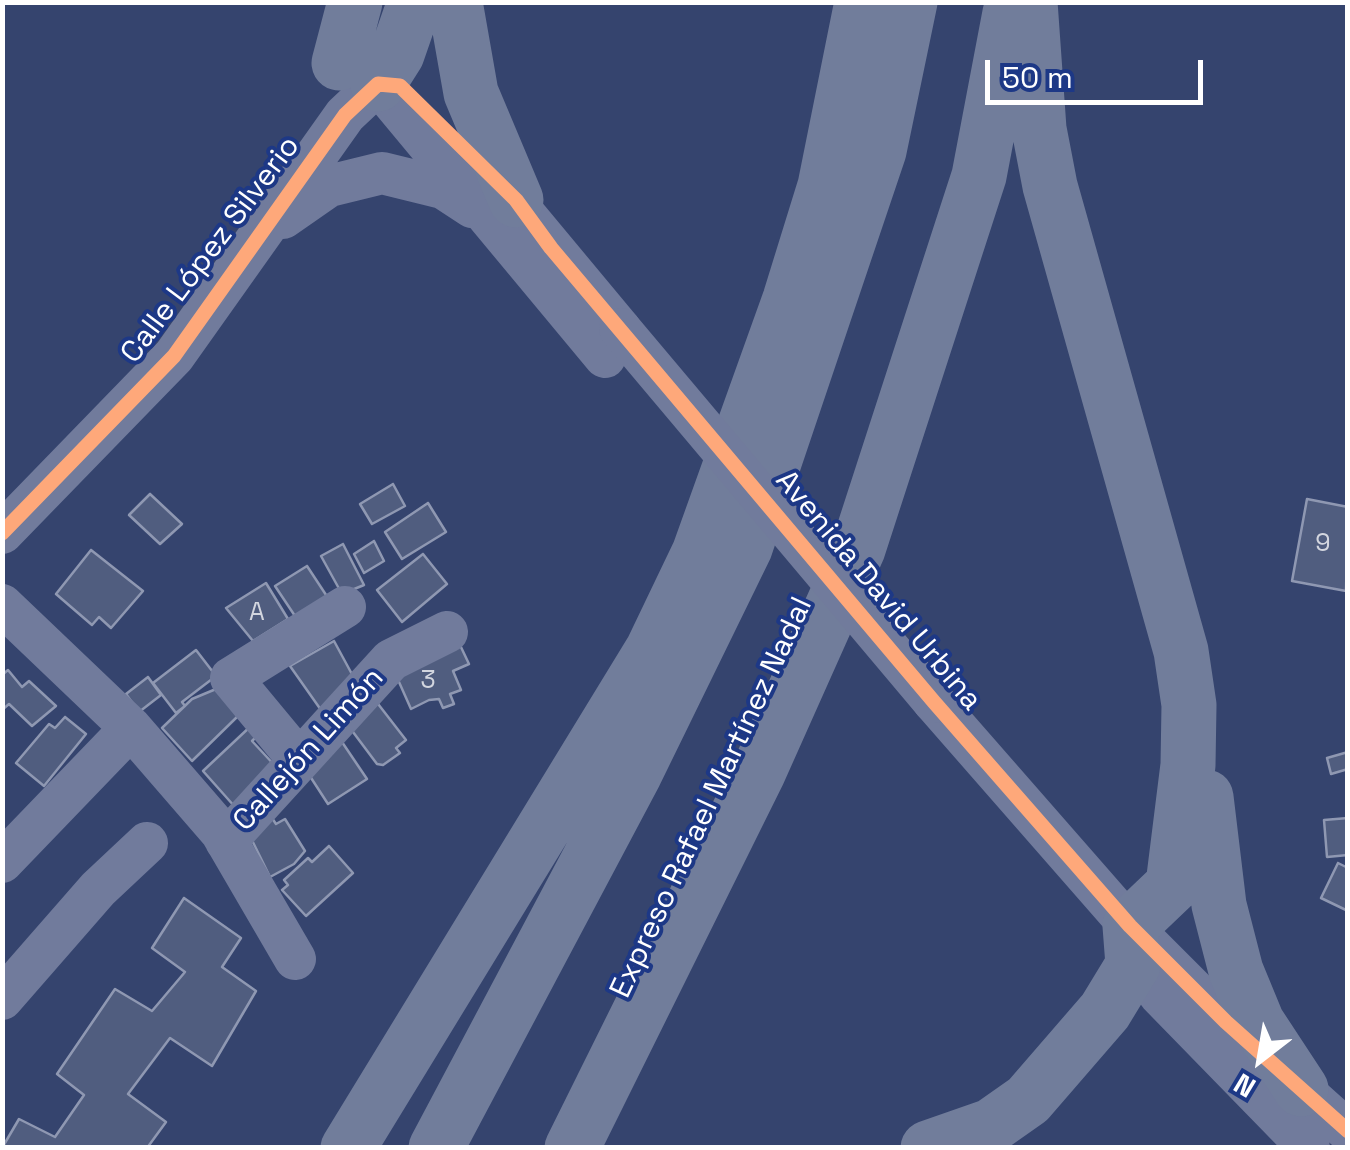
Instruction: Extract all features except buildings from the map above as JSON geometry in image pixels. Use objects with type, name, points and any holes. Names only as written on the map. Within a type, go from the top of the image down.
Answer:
[{"type":"highway","points":[[354,2],[359,74]]},
{"type":"highway","points":[[359,74],[372,55],[376,2]]},
{"type":"highway","points":[[359,74],[396,54],[415,2]]},
{"type":"highway","points":[[454,2],[470,93],[504,212]]},
{"type":"highway","points":[[348,1148],[654,649],[700,553],[825,186],[862,2]]},
{"type":"highway","points":[[436,1148],[635,774],[745,548],[879,151],[910,2]]},
{"type":"highway","name":"Expreso Rafael Martínez Nadal","points":[[572,1148],[758,773],[858,549],[979,176],[1012,2]]},
{"type":"highway","points":[[1030,2],[1039,129],[1050,186],[1181,650],[1189,705],[1200,742],[1219,906],[1236,971],[1257,1022],[1301,1089]]},
{"type":"highway","points":[[928,1148],[991,1126],[1028,1100],[1106,1011],[1131,945],[1174,885],[1188,765],[1189,705]]},
{"type":"street","name":"Avenida David Urbina","points":[[359,74],[410,92],[612,343],[1131,945],[1235,1076],[1309,1148]]},
{"type":"street","name":"Calle López Silverio","points":[[2,532],[174,356],[345,115],[359,74]]},
{"type":"street","points":[[248,247],[329,186],[382,173],[444,188],[504,212]]},
{"type":"street","points":[[2,605],[132,728],[226,841],[295,959]]},
{"type":"street","points":[[298,760],[231,678],[345,608]]},
{"type":"street","name":"Callejón Limón","points":[[226,841],[391,660],[446,632]]},
{"type":"street","points":[[2,862],[132,728]]},
{"type":"street","points":[[2,999],[98,889],[147,843]]},
{"type":"street","name":"Avenida David Urbina","points":[[1131,945],[1348,1131]]},
{"type":"cycle path","points":[[2,533],[174,356],[345,115],[378,84],[400,86],[516,200],[551,248],[934,702],[1130,926],[1226,1022],[1348,1131]]}]
